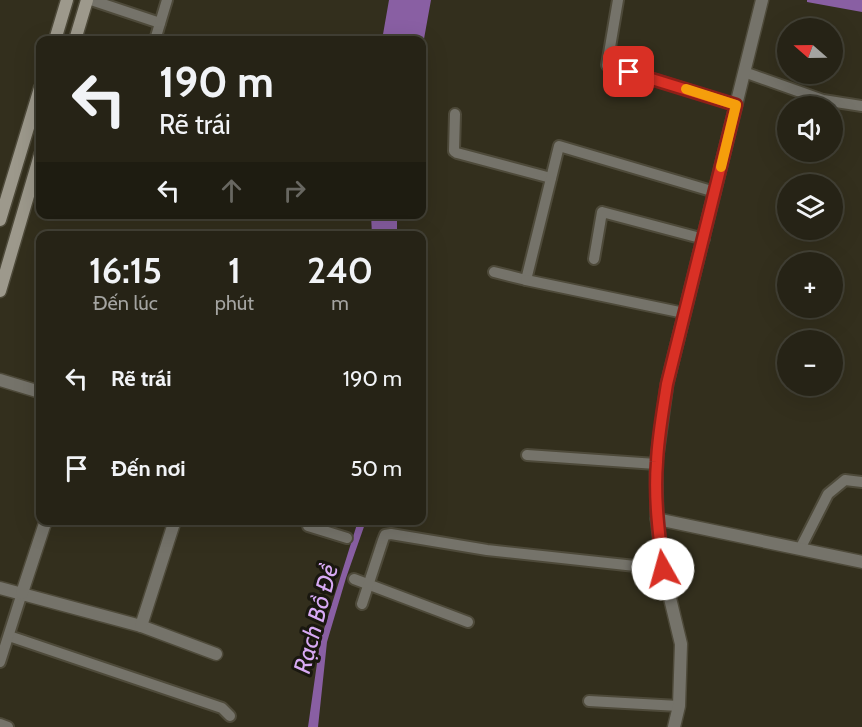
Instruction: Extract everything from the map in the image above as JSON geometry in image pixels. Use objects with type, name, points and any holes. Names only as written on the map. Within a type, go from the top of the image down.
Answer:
[{"type":"main road","points":[[56,36],[67,0]]},
{"type":"main road","points":[[76,36],[89,0]]},
{"type":"main road","points":[[0,218],[36,101]]},
{"type":"main road","points":[[0,291],[36,169]]},
{"type":"street","points":[[674,727],[679,706],[681,644],[663,569],[657,519],[656,464],[667,384],[762,0]]},
{"type":"street","points":[[0,380],[36,391]]},
{"type":"street","points":[[657,519],[862,562]]},
{"type":"street","points":[[22,593],[44,525]]},
{"type":"street","points":[[141,626],[173,525]]},
{"type":"street","points":[[0,588],[141,626],[216,654]]},
{"type":"lane","points":[[89,0],[160,23]]},
{"type":"lane","points":[[156,36],[167,0]]},
{"type":"lane","points":[[618,0],[607,65],[736,105]]},
{"type":"lane","points":[[744,72],[823,100],[862,106]]},
{"type":"lane","points":[[455,114],[454,151],[457,153],[551,178]]},
{"type":"lane","points":[[526,280],[559,146],[715,192]]},
{"type":"lane","points":[[594,259],[602,212],[704,239]]},
{"type":"lane","points":[[494,272],[684,313]]},
{"type":"lane","points":[[527,455],[656,464]]},
{"type":"lane","points":[[800,549],[828,494],[845,480],[862,482]]},
{"type":"lane","points":[[308,525],[347,538]]},
{"type":"lane","points":[[362,604],[382,540],[385,535],[391,534],[487,550],[663,569]]},
{"type":"lane","points":[[354,579],[468,622]]},
{"type":"lane","points":[[0,662],[22,593]]},
{"type":"lane","points":[[9,636],[222,708],[230,716]]},
{"type":"lane","points":[[589,701],[679,706]]},
{"type":"lane","points":[[0,724],[8,727]]},
{"type":"shaded area","points":[[389,0],[431,0],[425,36],[383,36]]},
{"type":"shaded area","points":[[807,0],[862,0],[862,12],[807,2]]},
{"type":"shaded area","points":[[371,219],[397,219],[397,231],[372,231]]},
{"type":"shaded area","points":[[357,525],[365,525],[327,642],[318,727],[308,727],[320,642]]},
{"type":"slow traffic","points":[[686,89],[736,105],[721,167]]},
{"type":"route","points":[[629,72],[736,105],[667,384],[660,427],[656,464],[657,519],[663,569]]},
{"type":"water label","name":"Rạch Bồ Đề","points":[[316,619]]}]
